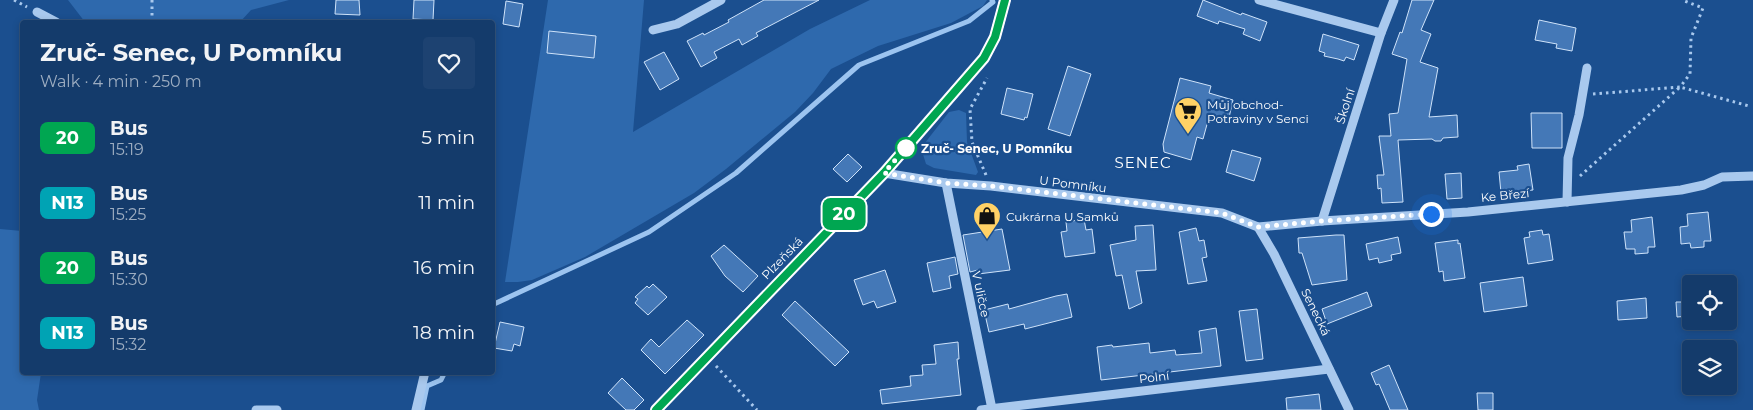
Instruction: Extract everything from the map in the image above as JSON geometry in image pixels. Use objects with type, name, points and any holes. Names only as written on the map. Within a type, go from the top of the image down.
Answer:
[{"type":"main road","name":"Plzeňská","points":[[656,410],[884,173],[984,58],[995,37],[1005,0]]},
{"type":"street","points":[[653,30],[677,24],[721,0]]},
{"type":"street","points":[[1259,0],[1381,33]]},
{"type":"street","name":"Školní","points":[[1322,221],[1381,33],[1394,0]]},
{"type":"street","points":[[37,12],[52,20]]},
{"type":"street","points":[[1567,202],[1568,158],[1575,133],[1586,68]]},
{"type":"street","name":"U Pomníku","points":[[884,173],[946,183],[991,186],[1222,213],[1258,227]]},
{"type":"street","name":"Ke Březí","points":[[1258,227],[1468,212],[1567,202],[1680,190],[1704,185],[1722,177],[1753,176]]},
{"type":"street","name":"V uličce","points":[[946,183],[992,409]]},
{"type":"street","name":"Senecká","points":[[1258,227],[1274,254],[1349,410]]},
{"type":"street","name":"Polní","points":[[981,410],[1329,369]]},
{"type":"street","points":[[416,410],[424,375]]},
{"type":"street","points":[[256,410],[277,410]]},
{"type":"path","points":[[152,0],[152,20]]},
{"type":"path","points":[[1566,188],[1680,87],[1690,74],[1691,38],[1703,8],[1682,0]]},
{"type":"path","points":[[990,72],[970,109],[972,142],[991,186]]},
{"type":"path","points":[[1582,95],[1680,87],[1749,106]]},
{"type":"path","points":[[706,357],[757,410]]},
{"type":"shaded area","points":[[68,0],[289,0],[251,10],[242,20],[83,20]]},
{"type":"shaded area","points":[[548,0],[644,0],[633,132],[810,29],[870,0],[987,0],[983,6],[951,23],[878,46],[831,69],[813,93],[795,112],[694,193],[585,257],[532,280],[505,282]]},
{"type":"shaded area","points":[[959,110],[966,113],[967,142],[978,172],[976,175],[934,168],[926,164],[921,148],[949,112]]},
{"type":"shaded area","points":[[0,229],[20,231],[20,375],[41,375],[37,400],[39,410],[0,410]]},
{"type":"building","points":[[336,0],[359,0],[360,15],[335,14]]},
{"type":"building","points":[[414,0],[434,0],[433,20],[413,19]]},
{"type":"building","points":[[764,0],[819,0],[756,33],[758,36],[742,45],[739,39],[714,52],[717,58],[701,67],[687,41],[703,33],[704,35],[729,22],[728,20]]},
{"type":"building","points":[[1203,0],[1241,15],[1242,13],[1267,22],[1260,41],[1243,34],[1245,29],[1219,21],[1218,24],[1197,16]]},
{"type":"building","points":[[1412,0],[1434,0],[1421,30],[1431,34],[1420,62],[1438,68],[1429,117],[1457,115],[1458,137],[1443,138],[1441,141],[1432,139],[1398,140],[1403,202],[1382,203],[1381,188],[1378,189],[1377,175],[1384,175],[1379,136],[1391,136],[1389,114],[1398,113],[1407,59],[1392,54],[1400,32],[1402,33]]},
{"type":"building","points":[[506,1],[523,4],[519,27],[503,24]]},
{"type":"building","points":[[1539,20],[1576,28],[1572,51],[1556,48],[1557,44],[1535,40]]},
{"type":"building","points":[[549,31],[596,36],[594,58],[547,53]]},
{"type":"building","points":[[1323,34],[1359,45],[1354,60],[1346,57],[1344,61],[1324,56],[1325,53],[1319,51]]},
{"type":"building","points":[[664,52],[679,79],[660,90],[644,62]]},
{"type":"building","points":[[1068,66],[1091,74],[1070,136],[1048,129]]},
{"type":"building","points":[[1180,78],[1211,86],[1209,93],[1233,100],[1228,122],[1209,117],[1203,139],[1197,137],[1191,160],[1164,152],[1163,144]]},
{"type":"building","points":[[1007,88],[1033,94],[1027,118],[1025,117],[1024,120],[1001,114]]},
{"type":"building","points":[[1531,113],[1562,113],[1562,148],[1532,148]]},
{"type":"building","points":[[1232,150],[1261,158],[1254,181],[1226,172]]},
{"type":"building","points":[[848,154],[862,167],[847,182],[833,169]]},
{"type":"building","points":[[1529,164],[1533,190],[1501,193],[1499,172],[1518,170],[1517,166]]},
{"type":"building","points":[[1461,173],[1462,198],[1447,199],[1445,174]]},
{"type":"building","points":[[1708,212],[1711,241],[1704,241],[1704,247],[1691,248],[1690,243],[1681,244],[1680,227],[1688,226],[1687,214]]},
{"type":"building","points":[[1652,217],[1655,247],[1648,247],[1648,253],[1635,254],[1635,249],[1626,249],[1624,232],[1632,232],[1631,220]]},
{"type":"building","points":[[1084,219],[1086,230],[1092,229],[1095,253],[1065,257],[1061,232],[1067,231],[1066,222]]},
{"type":"building","points":[[1153,225],[1156,270],[1136,271],[1142,303],[1129,309],[1122,275],[1116,276],[1110,245],[1136,240],[1135,226]]},
{"type":"building","points":[[1196,228],[1199,241],[1204,240],[1207,257],[1202,258],[1207,281],[1188,284],[1179,232]]},
{"type":"building","points":[[1002,229],[1010,270],[978,274],[978,270],[970,272],[963,235]]},
{"type":"building","points":[[1542,230],[1543,235],[1549,234],[1553,260],[1528,264],[1524,238],[1530,237],[1529,232]]},
{"type":"building","points":[[1344,235],[1347,280],[1312,285],[1302,253],[1299,253],[1298,238]]},
{"type":"building","points":[[1398,237],[1401,253],[1391,255],[1392,260],[1379,263],[1378,258],[1369,260],[1366,244]]},
{"type":"building","points":[[1458,240],[1465,278],[1444,281],[1443,271],[1439,272],[1435,243]]},
{"type":"building","points":[[724,245],[758,276],[743,292],[725,276],[711,256]]},
{"type":"building","points":[[955,257],[958,274],[949,276],[951,288],[933,292],[927,263]]},
{"type":"building","points":[[885,270],[896,302],[877,308],[874,301],[863,305],[854,280]]},
{"type":"building","points":[[1523,277],[1527,306],[1484,312],[1480,283]]},
{"type":"building","points":[[653,284],[667,297],[648,315],[635,303],[638,299],[635,297],[647,286],[649,288]]},
{"type":"building","points":[[1367,292],[1372,306],[1327,324],[1322,309]]},
{"type":"building","points":[[1067,294],[1072,317],[1025,329],[1024,324],[989,332],[984,310],[1008,304],[1009,309]]},
{"type":"building","points":[[1646,298],[1647,318],[1618,320],[1617,301]]},
{"type":"building","points":[[795,301],[849,352],[835,366],[782,315]]},
{"type":"building","points":[[1676,302],[1682,302],[1682,317],[1677,317]]},
{"type":"building","points":[[1257,309],[1263,359],[1246,361],[1239,311]]},
{"type":"building","points":[[687,320],[704,335],[665,374],[641,350],[651,339],[659,347]]},
{"type":"building","points":[[500,322],[524,327],[520,346],[514,344],[512,351],[495,348]]},
{"type":"building","points":[[1216,328],[1221,366],[1101,380],[1097,347],[1149,343],[1150,353],[1175,350],[1176,355],[1202,353],[1199,331]]},
{"type":"building","points":[[958,342],[959,359],[957,359],[961,395],[882,404],[880,390],[911,386],[910,376],[923,375],[922,365],[936,364],[934,345]]},
{"type":"building","points":[[1389,365],[1408,410],[1390,410],[1379,384],[1376,385],[1371,373]]},
{"type":"building","points":[[622,378],[644,400],[634,410],[626,410],[608,393]]},
{"type":"building","points":[[1477,393],[1493,393],[1493,410],[1478,410]]},
{"type":"building","points":[[1319,394],[1321,410],[1287,410],[1286,398]]},
{"type":"waterway","points":[[495,304],[649,232],[736,173],[859,65],[969,21],[993,2],[992,0]]},
{"type":"waterway","points":[[422,410],[427,386],[441,380],[444,375]]},
{"type":"bus line","name":"20","points":[[656,410],[884,173],[984,58],[995,37],[1005,0]]},
{"type":"place","name":"Můj obchod- Potraviny v Senci","points":[[1188,135]]},
{"type":"place","name":"Zruč- Senec, U Pomníku","points":[[906,148]]},
{"type":"place","name":"Cukrárna U Samků","points":[[987,240]]},
{"type":"district","name":"SENEC","points":[[1143,162]]},
{"type":"route","points":[[906,148],[909,144],[884,173],[946,183],[991,186],[1222,213],[1258,227],[1431,214]]}]
